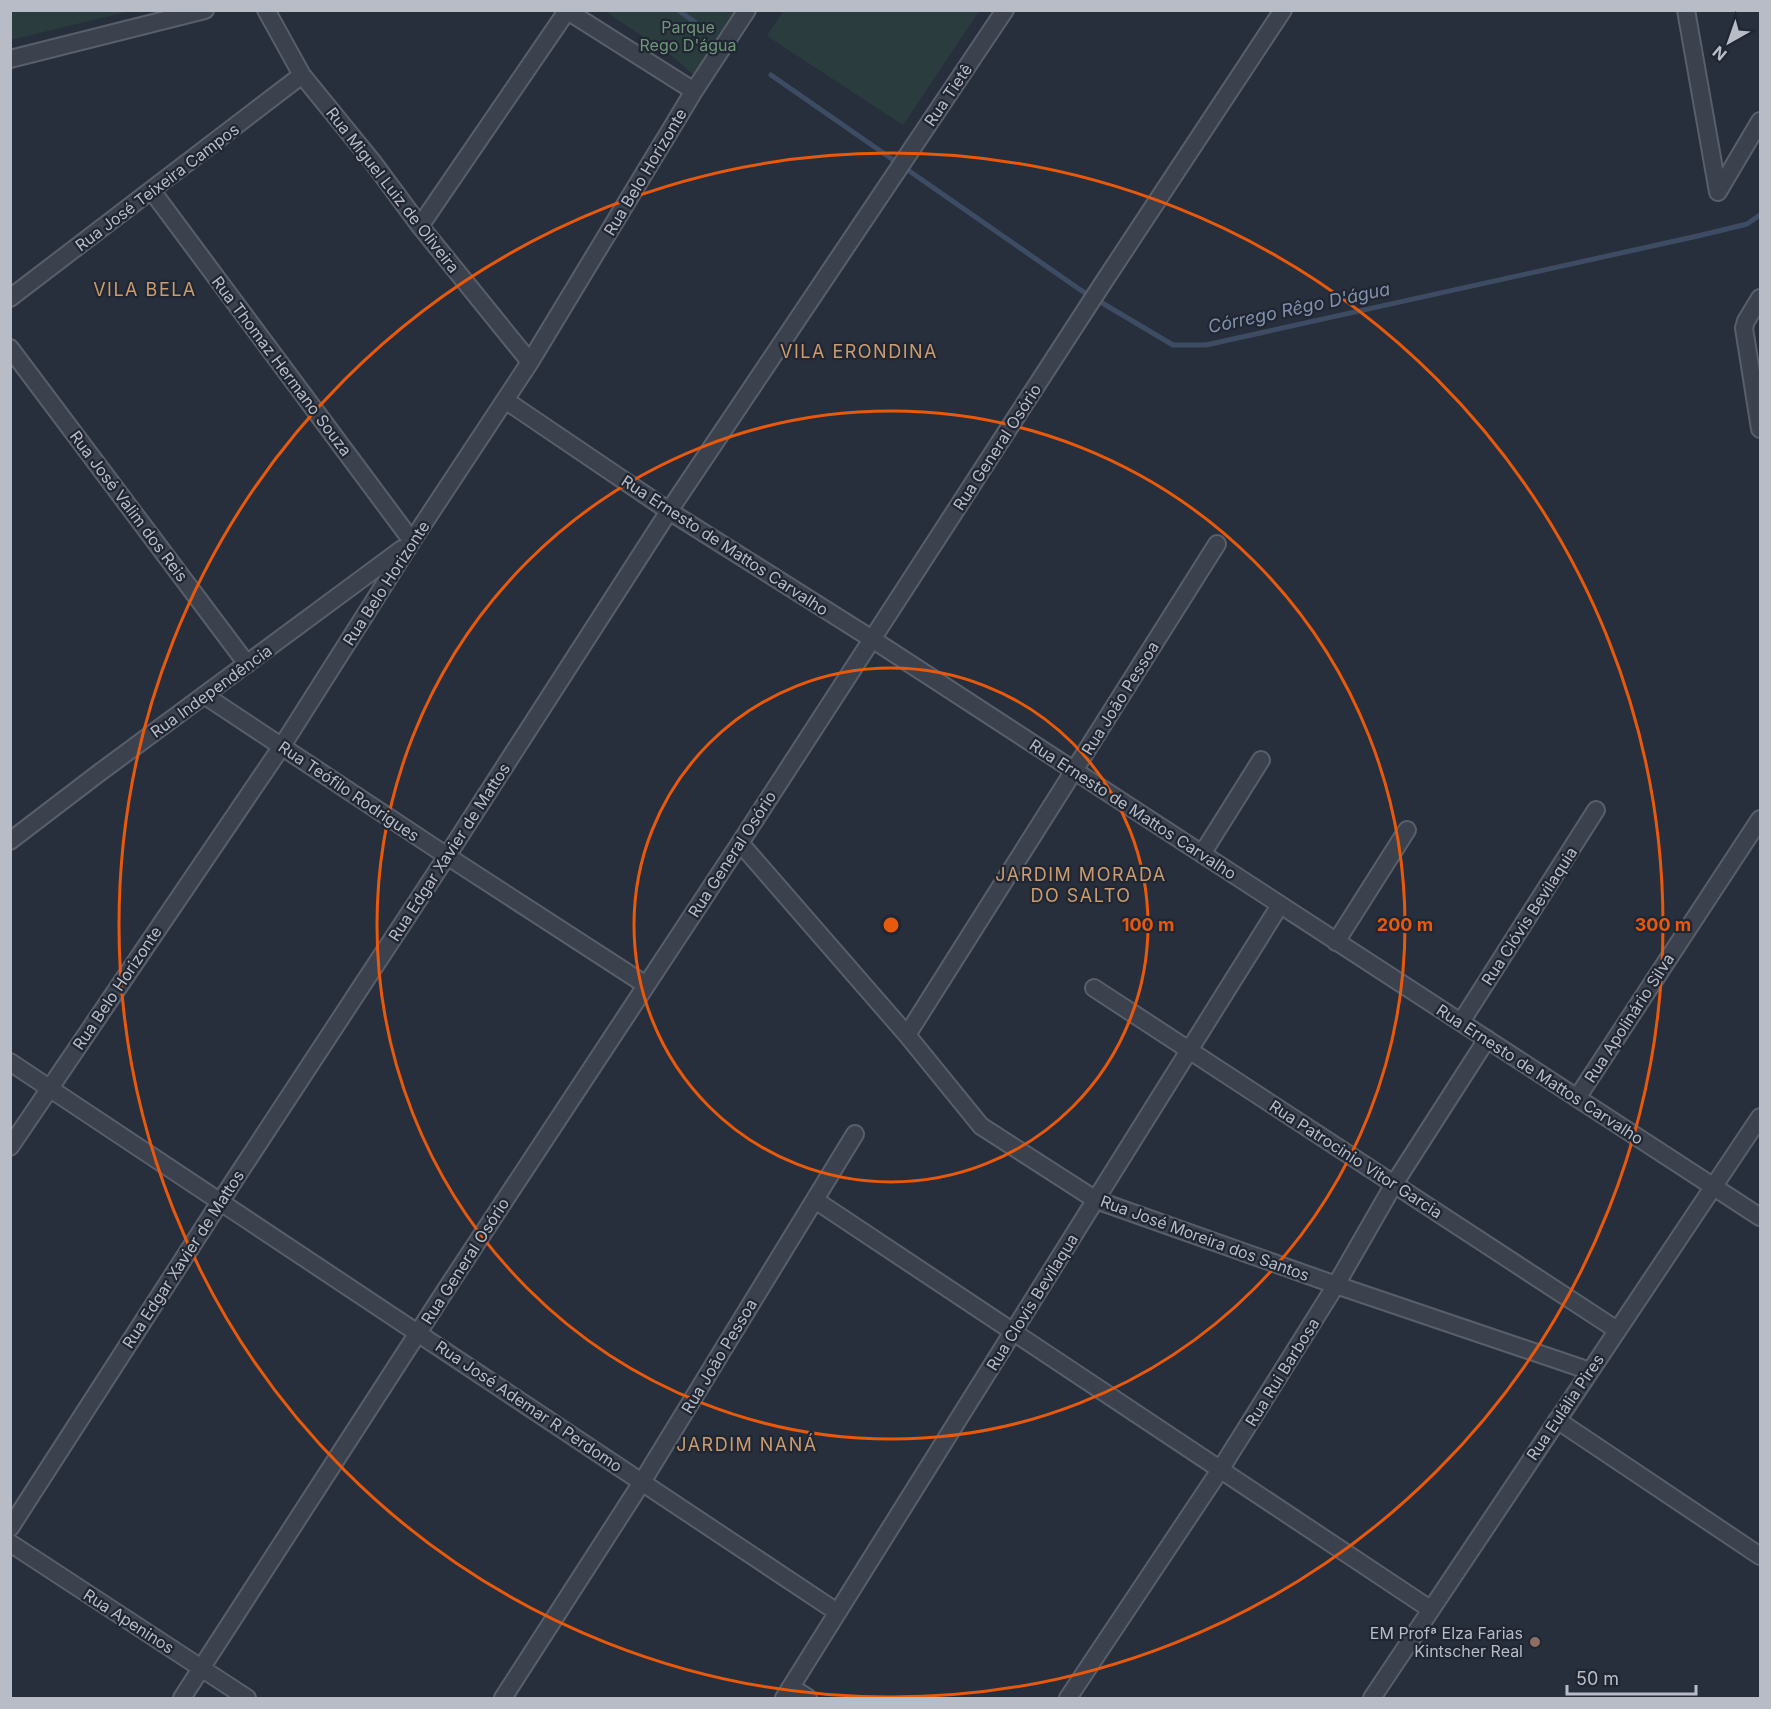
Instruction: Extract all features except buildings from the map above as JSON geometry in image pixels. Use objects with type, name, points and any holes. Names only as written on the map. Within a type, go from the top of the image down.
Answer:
[{"type":"street","points":[[10,59],[205,10]]},
{"type":"street","name":"Rua Miguel Luiz de Oliveira","points":[[266,10],[302,75],[372,160],[420,226],[530,362]]},
{"type":"street","name":"Rua Belo Horizonte","points":[[10,1147],[282,746],[412,541],[530,362],[694,91],[747,10]]},
{"type":"street","name":"Rua Tietê","points":[[892,179],[1005,10]]},
{"type":"street","name":"Rua General Osório","points":[[182,1698],[1283,10]]},
{"type":"street","points":[[1686,10],[1718,192],[1761,121]]},
{"type":"street","points":[[420,226],[567,11],[694,91]]},
{"type":"street","name":"Rua José Teixeira Campos","points":[[10,298],[302,75]]},
{"type":"street","name":"Rua Edgar Xavier de Mattos","points":[[10,1528],[669,511],[892,179]]},
{"type":"street","name":"Rua Thomaz Hermano Souza","points":[[152,191],[412,541]]},
{"type":"street","points":[[1761,298],[1744,328],[1761,429]]},
{"type":"street","name":"Rua José Valim dos Reis","points":[[10,348],[247,664]]},
{"type":"street","name":"Rua Ernesto de Mattos Carvalho","points":[[505,400],[669,511],[872,639],[1761,1216]]},
{"type":"street","name":"Rua Independência","points":[[10,841],[412,541]]},
{"type":"street","name":"Rua João Pessoa","points":[[907,1035],[1217,544]]},
{"type":"street","name":"Rua Teófilo Rodrigues","points":[[204,696],[646,985]]},
{"type":"street","points":[[1202,854],[1261,760]]},
{"type":"street","name":"Rua Clóvis Bevilaquia","points":[[1461,1022],[1596,810]]},
{"type":"street","name":"Rua Apolinário Silva","points":[[1577,1098],[1761,819]]},
{"type":"street","points":[[1336,942],[1407,830]]},
{"type":"street","name":"Rua José Moreira dos Santos","points":[[740,843],[907,1035],[981,1126],[1096,1200],[1590,1371]]},
{"type":"street","name":"Rua Clovis Bevilaqua","points":[[787,1693],[1280,904]]},
{"type":"street","name":"Rua Patrocinio Vitor Garcia","points":[[1094,988],[1617,1330]]},
{"type":"street","name":"Rua Rui Barbosa","points":[[1068,1698],[1220,1470],[1336,1284],[1394,1184],[1487,1039]]},
{"type":"street","name":"Rua José Ademar R Perdomo","points":[[10,1062],[837,1612]]},
{"type":"street","name":"Rua Eulália Pires","points":[[1372,1698],[1761,1117]]},
{"type":"street","name":"Rua João Pessoa","points":[[503,1698],[642,1482],[855,1134]]},
{"type":"street","points":[[815,1200],[1430,1609]]},
{"type":"street","points":[[1557,1420],[1761,1556]]},
{"type":"street","name":"Rua Apeninos","points":[[10,1544],[247,1698]]},
{"type":"street","points":[[787,1693],[808,1698]]},
{"type":"green space","points":[[11,10],[130,10],[130,11],[11,40]]},
{"type":"green space","points":[[784,10],[979,11],[903,125],[767,36]]},
{"type":"green space","name":"Parque Rego D'água","points":[[605,11],[741,11],[693,75],[676,59]]},
{"type":"waterway","points":[[678,10],[696,23]]},
{"type":"waterway","name":"Córrego Rêgo D'água","points":[[771,75],[1082,291],[1173,345],[1206,345],[1702,235],[1747,224],[1760,215]]},
{"type":"place","name":"EM Profª Elza Farias Kintscher Real","points":[[1535,1642]]},
{"type":"district","name":"VILA BELA","points":[[145,290]]},
{"type":"district","name":"VILA ERONDINA","points":[[859,352]]},
{"type":"district","name":"JARDIM MORADA DO SALTO","points":[[1081,885]]},
{"type":"district","name":"JARDIM NANÁ","points":[[747,1445]]}]
